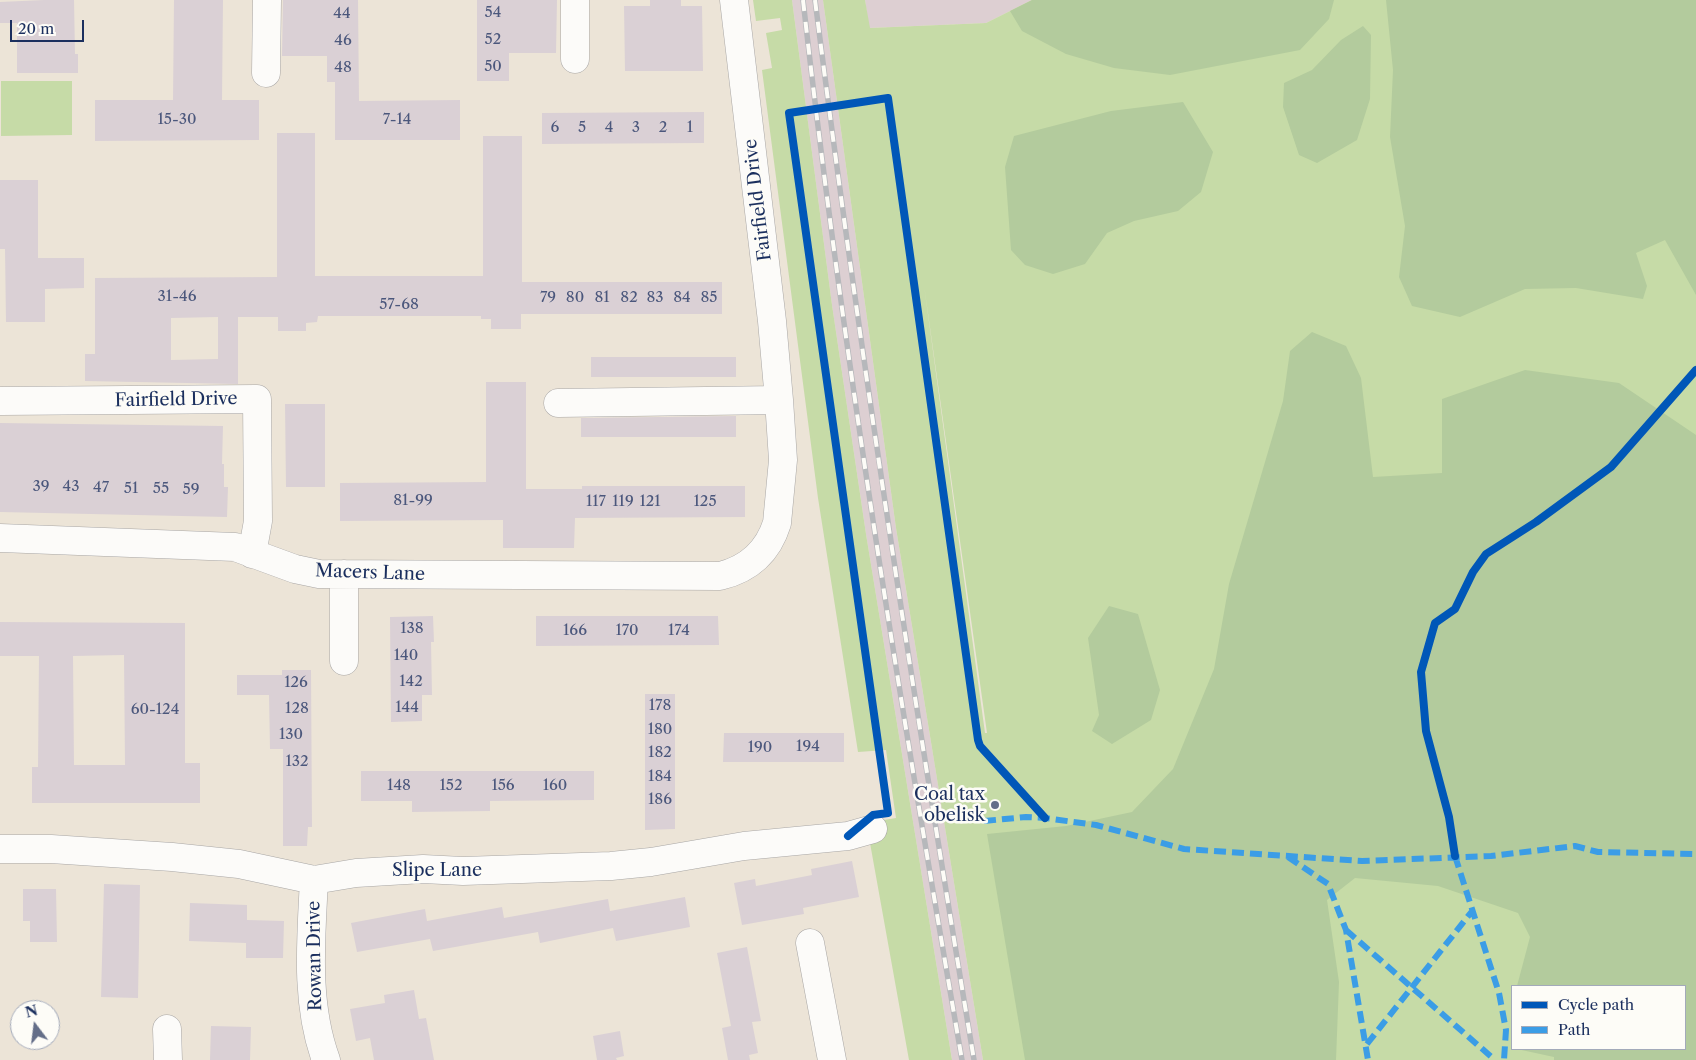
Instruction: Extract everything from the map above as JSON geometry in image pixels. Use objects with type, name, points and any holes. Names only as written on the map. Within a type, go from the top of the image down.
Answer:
[{"type":"street","points":[[266,73],[267,0]]},
{"type":"street","points":[[574,0],[575,59]]},
{"type":"street","name":"Fairfield Drive","points":[[734,0],[772,321],[782,460],[777,523],[762,552],[743,569]]},
{"type":"street","name":"Fairfield Drive","points":[[0,401],[257,399],[258,521],[252,554]]},
{"type":"street","points":[[558,403],[779,400]]},
{"type":"street","name":"Macers Lane","points":[[0,538],[235,547],[295,570],[319,574],[720,576],[743,569]]},
{"type":"street","points":[[344,574],[344,661]]},
{"type":"street","name":"Slipe Lane","points":[[0,849],[51,849],[172,857],[239,864],[314,880],[356,873],[423,868],[463,871],[610,866],[651,862],[744,846],[848,836],[874,829]]},
{"type":"street","name":"Rowan Drive","points":[[314,880],[312,982],[316,1026],[326,1060]]},
{"type":"street","points":[[810,943],[832,1060]]},
{"type":"street","points":[[167,1029],[168,1060]]},
{"type":"shaded area","points":[[792,0],[823,0],[896,528],[983,1060],[952,1060],[866,534],[832,305]]},
{"type":"shaded area","points":[[865,0],[1032,0],[986,23],[869,28]]},
{"type":"green space","points":[[753,0],[792,0],[832,305],[866,534],[952,1060],[909,1060],[870,843],[872,822],[896,818],[886,750],[858,752],[818,498],[762,70],[772,68],[766,33],[782,30],[780,18],[756,21]]},
{"type":"green space","points":[[823,0],[865,0],[870,28],[986,23],[1032,0],[1696,0],[1696,1060],[983,1060],[896,528]],"holes":[[[924,285],[987,733],[985,733]]]},
{"type":"green space","points":[[1032,0],[1334,0],[1329,19],[1300,50],[1170,75],[1114,68],[1066,54],[1022,31],[1010,11]]},
{"type":"green space","points":[[1386,0],[1696,0],[1696,295],[1665,240],[1636,253],[1647,286],[1643,299],[1576,288],[1525,289],[1460,317],[1412,306],[1399,277],[1405,226],[1390,137],[1393,70]]},
{"type":"green space","points":[[1363,26],[1371,35],[1370,99],[1357,140],[1317,163],[1299,155],[1283,107],[1284,83],[1312,70],[1341,40]]},
{"type":"green space","points":[[1,81],[72,81],[72,135],[1,136]]},
{"type":"green space","points":[[1183,102],[1213,152],[1201,192],[1178,211],[1134,221],[1107,233],[1085,264],[1053,274],[1025,265],[1011,250],[1005,167],[1014,136],[1111,111]]},
{"type":"green space","points":[[1312,332],[1346,346],[1361,378],[1373,477],[1442,473],[1442,399],[1525,370],[1619,383],[1696,435],[1696,1060],[1554,1060],[1554,1057],[1522,1050],[1686,1050],[1686,985],[1517,985],[1530,937],[1518,913],[1438,886],[1355,878],[1327,900],[1339,982],[1336,1060],[1025,1060],[987,834],[1066,826],[1132,812],[1173,769],[1214,669],[1229,584],[1283,401],[1290,351]]},
{"type":"green space","points":[[1109,606],[1138,614],[1160,690],[1151,720],[1112,744],[1092,731],[1099,715],[1088,638]]},
{"type":"building","points":[[74,0],[75,54],[78,54],[78,73],[17,73],[17,23],[0,23],[0,2]]},
{"type":"building","points":[[174,0],[223,0],[222,100],[259,100],[259,140],[95,141],[95,100],[173,100]]},
{"type":"building","points":[[283,0],[358,0],[359,101],[460,100],[460,140],[335,140],[335,82],[327,82],[327,56],[282,56]]},
{"type":"building","points":[[477,0],[557,0],[556,53],[509,53],[509,81],[477,81]]},
{"type":"building","points":[[650,0],[681,0],[681,6],[702,6],[703,71],[625,71],[624,6],[650,6]]},
{"type":"building","points":[[704,112],[704,143],[542,144],[542,113]]},
{"type":"building","points":[[277,133],[315,133],[315,276],[483,276],[483,136],[522,136],[522,282],[722,282],[722,314],[521,314],[521,329],[491,329],[491,319],[481,319],[481,316],[318,316],[317,322],[306,323],[306,331],[278,331],[278,317],[238,317],[238,384],[85,381],[85,354],[95,354],[95,278],[277,277]],"holes":[[[218,317],[218,359],[171,360],[171,318]]]},
{"type":"building","points":[[0,180],[38,180],[38,258],[84,258],[84,288],[45,289],[45,322],[6,322],[5,249],[0,249]]},
{"type":"building","points":[[591,357],[736,357],[736,377],[591,377]]},
{"type":"building","points":[[486,382],[526,382],[526,489],[582,489],[582,486],[745,486],[745,517],[575,518],[574,548],[503,548],[503,520],[340,521],[340,483],[486,482]]},
{"type":"building","points":[[285,404],[325,404],[325,487],[286,487]]},
{"type":"building","points":[[736,416],[736,437],[581,437],[581,418]]},
{"type":"building","points":[[0,423],[223,426],[222,464],[224,464],[224,487],[228,487],[227,517],[0,512]]},
{"type":"building","points":[[433,616],[434,642],[431,642],[432,695],[422,695],[422,721],[391,722],[390,617]]},
{"type":"building","points":[[536,616],[718,616],[719,645],[536,646]]},
{"type":"building","points":[[0,622],[185,623],[185,763],[200,763],[200,803],[32,803],[32,767],[38,767],[39,656],[0,656]],"holes":[[[124,655],[125,765],[74,765],[73,656]]]},
{"type":"building","points":[[282,670],[311,670],[312,827],[308,827],[307,846],[283,846],[283,749],[270,749],[269,695],[237,695],[237,675],[282,675]]},
{"type":"building","points":[[645,694],[675,694],[675,829],[645,830]]},
{"type":"building","points":[[724,733],[844,733],[844,762],[723,762]]},
{"type":"building","points":[[361,771],[594,771],[594,800],[490,801],[490,811],[412,812],[412,801],[361,801]]},
{"type":"building","points":[[852,861],[859,897],[803,908],[804,914],[742,925],[734,883],[755,879],[756,886],[812,875],[811,869]]},
{"type":"building","points":[[104,884],[140,885],[138,998],[101,997]]},
{"type":"building","points":[[23,889],[56,889],[57,942],[30,942],[30,921],[23,921]]},
{"type":"building","points":[[685,897],[690,927],[616,941],[613,928],[540,943],[538,932],[433,951],[430,939],[357,952],[351,923],[425,909],[427,921],[502,907],[504,918],[608,899],[610,911]]},
{"type":"building","points":[[190,903],[247,905],[247,920],[284,921],[283,958],[246,958],[246,943],[189,941]]},
{"type":"building","points":[[747,947],[761,1021],[752,1022],[758,1053],[749,1055],[750,1060],[728,1060],[722,1028],[731,1026],[717,953]]},
{"type":"building","points":[[414,990],[419,1019],[426,1018],[434,1060],[374,1060],[370,1038],[356,1041],[350,1009],[385,1003],[384,995]]},
{"type":"building","points":[[211,1026],[251,1027],[250,1060],[210,1060]]},
{"type":"building","points":[[620,1031],[624,1056],[616,1058],[617,1060],[597,1060],[593,1036]]},
{"type":"railway","points":[[803,0],[836,266],[855,399],[895,664],[962,1060]]},
{"type":"railway","points":[[815,0],[832,133],[889,531],[974,1060]]},
{"type":"marked path","points":[[984,821],[1026,817],[1045,818],[1096,825],[1184,849],[1362,861],[1491,856],[1575,846],[1598,852],[1696,854]]},
{"type":"marked path","points":[[1455,856],[1499,993],[1506,1030],[1504,1060]]},
{"type":"marked path","points":[[1288,857],[1328,884],[1346,930],[1368,1060]]},
{"type":"marked path","points":[[1367,1044],[1473,910]]},
{"type":"marked path","points":[[1346,930],[1495,1060]]},
{"type":"cycle path","points":[[848,836],[873,815],[888,813],[789,113],[888,98],[978,740],[980,746],[1045,818]]},
{"type":"cycle path","points":[[1455,856],[1449,817],[1426,731],[1421,672],[1435,623],[1455,609],[1473,572],[1486,554],[1536,522],[1611,467],[1696,370]]},
{"type":"place","name":"Coal tax obelisk","points":[[995,805]]}]
